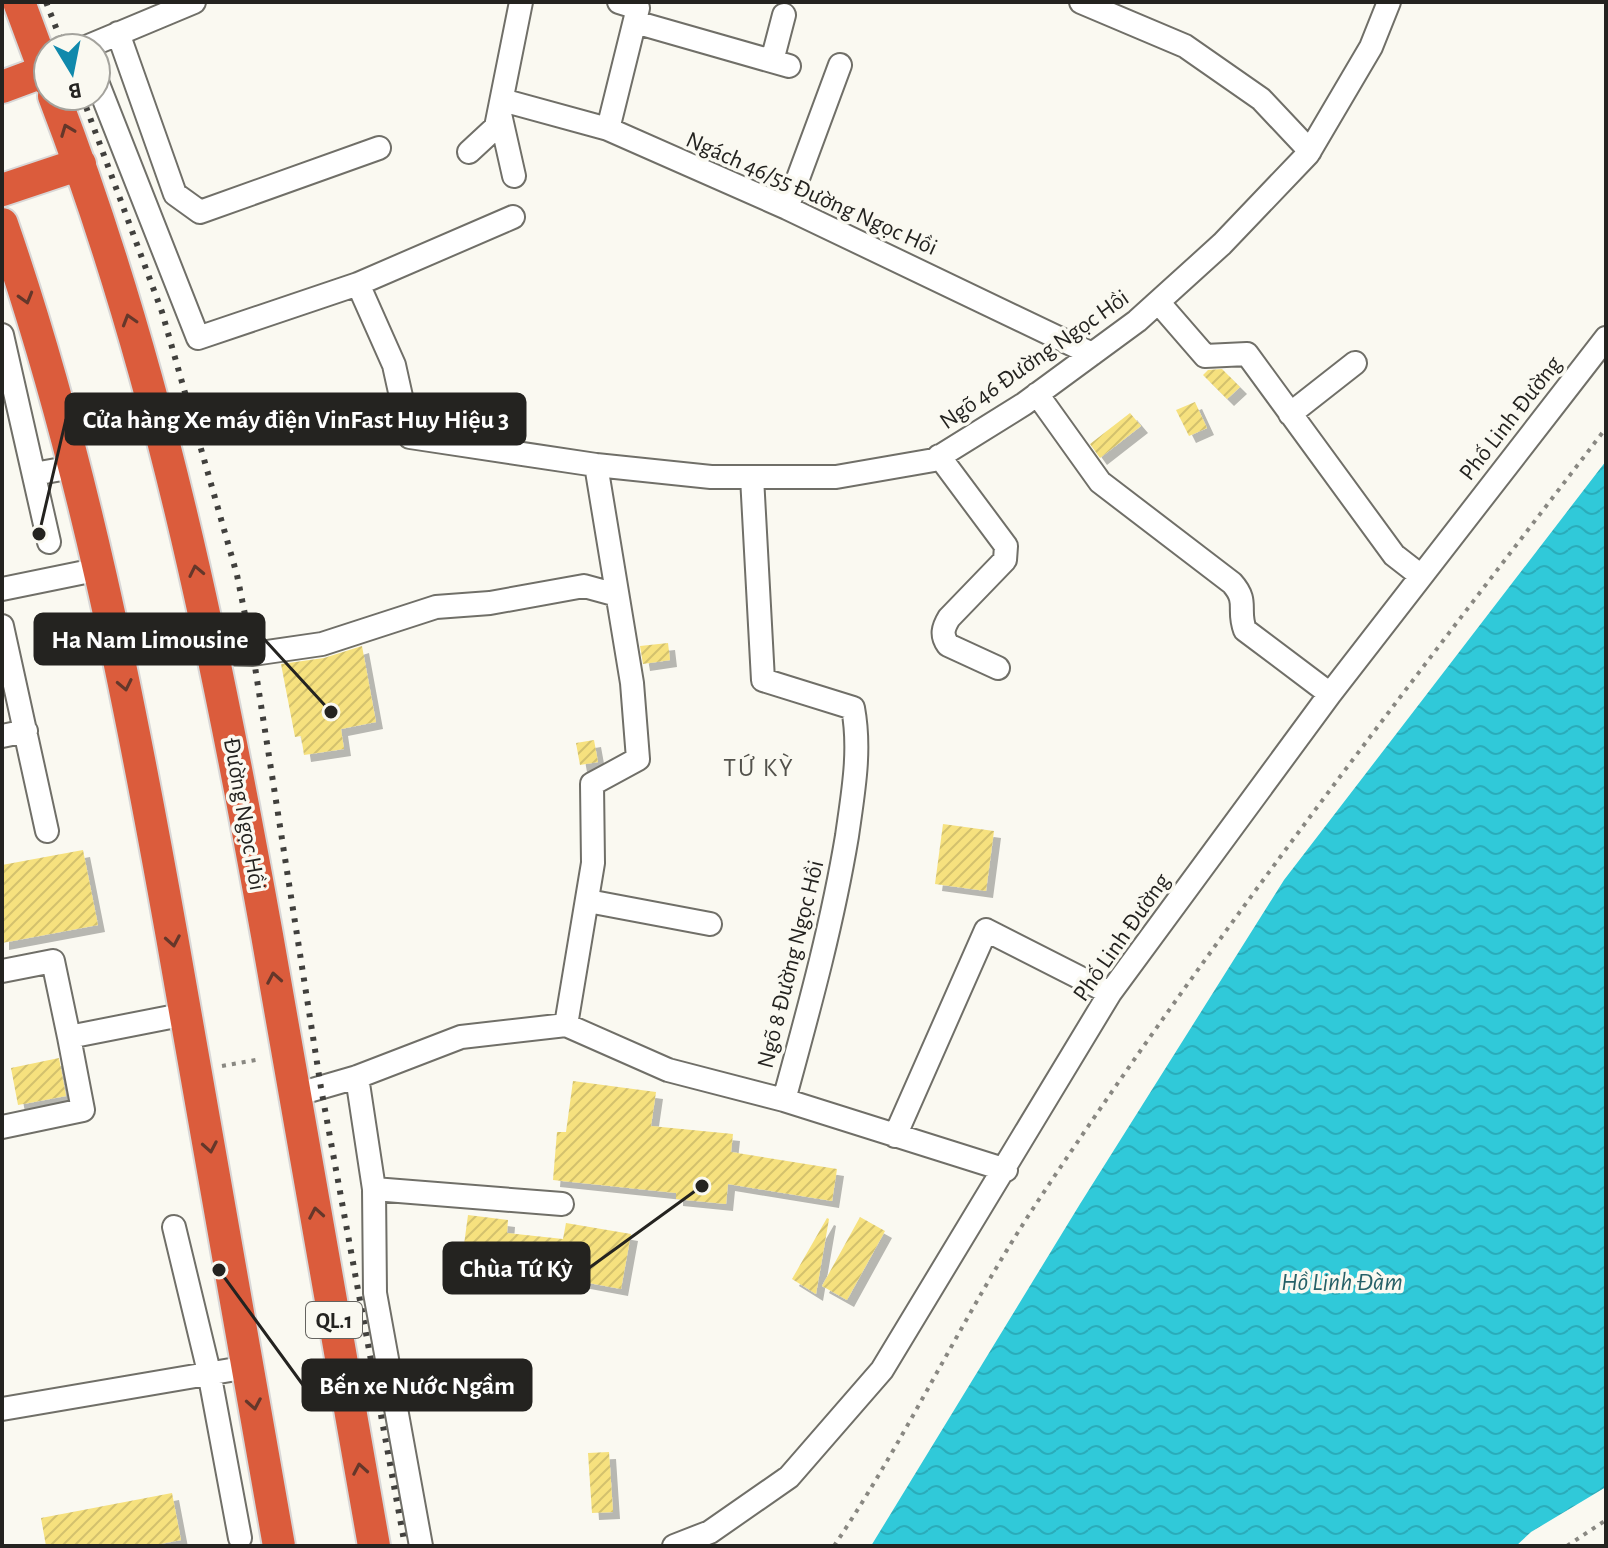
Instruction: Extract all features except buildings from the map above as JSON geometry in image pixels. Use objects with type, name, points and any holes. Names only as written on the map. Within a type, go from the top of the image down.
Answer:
[{"type":"highway","name":"Đường Ngọc Hồi","points":[[19,2],[32,35]]},
{"type":"highway","points":[[2,87],[32,82]]},
{"type":"highway","name":"Đường Ngọc Hồi","points":[[61,112],[136,343],[189,538],[214,653],[288,1055],[374,1546]]},
{"type":"highway","points":[[2,190],[80,164]]},
{"type":"highway","points":[[2,224],[22,281],[100,569],[138,746],[279,1546]]},
{"type":"street","points":[[112,36],[194,2]]},
{"type":"street","points":[[514,176],[499,114],[521,2]]},
{"type":"street","points":[[1081,2],[1185,46],[1261,99],[1310,151]]},
{"type":"street","name":"Ngõ 46 Đường Ngọc Hồi","points":[[358,284],[394,365],[410,437],[596,465],[711,477],[836,477],[939,456],[1037,394],[1092,354],[1159,303],[1222,244],[1310,151],[1371,47],[1389,2]]},
{"type":"street","points":[[608,129],[633,8],[781,64],[784,15]]},
{"type":"street","points":[[118,33],[175,194],[200,212],[379,148]]},
{"type":"street","points":[[787,208],[840,65]]},
{"type":"street","points":[[109,112],[198,338],[358,284],[513,217]]},
{"type":"street","points":[[469,152],[499,114]]},
{"type":"street","name":"Ngách 46/55 Đường Ngọc Hồi","points":[[499,114],[608,129],[787,208],[1092,354]]},
{"type":"street","points":[[1159,303],[1205,356],[1247,354],[1394,555],[1421,576]]},
{"type":"street","points":[[2,335],[49,542]]},
{"type":"street","name":"Phố Linh Đường","points":[[674,1546],[710,1532],[789,1477],[882,1370],[1006,1170],[1110,993],[1330,694],[1606,338]]},
{"type":"street","points":[[1290,414],[1355,363]]},
{"type":"street","points":[[1037,394],[1100,482],[1232,583],[1244,601],[1241,620],[1245,630],[1330,694]]},
{"type":"street","points":[[939,456],[1001,539],[1006,553],[1005,560],[949,618],[943,628],[944,639],[948,645],[998,668]]},
{"type":"street","points":[[295,1095],[357,1077],[461,1037],[566,1025],[593,863],[592,784],[638,759],[632,683],[596,465]]},
{"type":"street","points":[[34,474],[73,467]]},
{"type":"street","name":"Ngõ 8 Đường Ngọc Hồi","points":[[752,477],[763,680],[853,708],[858,735],[854,788],[835,911],[784,1100]]},
{"type":"street","points":[[2,589],[100,569]]},
{"type":"street","points":[[214,653],[253,654],[322,644],[436,607],[490,603],[584,586],[617,595]]},
{"type":"street","points":[[2,626],[47,831]]},
{"type":"street","points":[[2,736],[26,731]]},
{"type":"street","points":[[588,901],[710,924]]},
{"type":"street","points":[[895,1136],[986,930],[1110,993]]},
{"type":"street","points":[[2,971],[53,961],[83,1110],[2,1127]]},
{"type":"street","points":[[69,1037],[186,1014]]},
{"type":"street","name":"Ngõ 8 Đường Ngọc Hồi","points":[[566,1025],[668,1070],[784,1100],[1006,1170]]},
{"type":"street","points":[[357,1077],[374,1189],[375,1293],[421,1546]]},
{"type":"street","points":[[374,1189],[562,1204]]},
{"type":"street","points":[[174,1227],[209,1372],[240,1538]]},
{"type":"street","points":[[2,1409],[248,1367]]},
{"type":"path","points":[[834,1546],[1034,1207],[1165,1017],[1310,815],[1606,428]]},
{"type":"path","points":[[196,1071],[288,1055]]},
{"type":"path","points":[[1567,1546],[1606,1520]]},
{"type":"water","name":"Hồ Linh Đàm","points":[[1606,461],[1606,1487],[1531,1532],[1516,1546],[871,1546],[1080,1204],[1284,880]]},
{"type":"railway","points":[[46,2],[58,32]]},
{"type":"railway","points":[[88,112],[162,312],[237,575],[253,654],[321,1088],[405,1546]]},
{"type":"place","name":"Cửa hàng Xe máy điện VinFast Huy Hiệu 3","points":[[39,534]]},
{"type":"place","name":"Ha Nam Limousine","points":[[331,712]]},
{"type":"place","name":"Chùa Tứ Kỳ","points":[[702,1186]]},
{"type":"place","name":"Bến xe Nước Ngầm","points":[[219,1270]]},
{"type":"district","name":"TỨ KỲ","points":[[759,767]]}]
